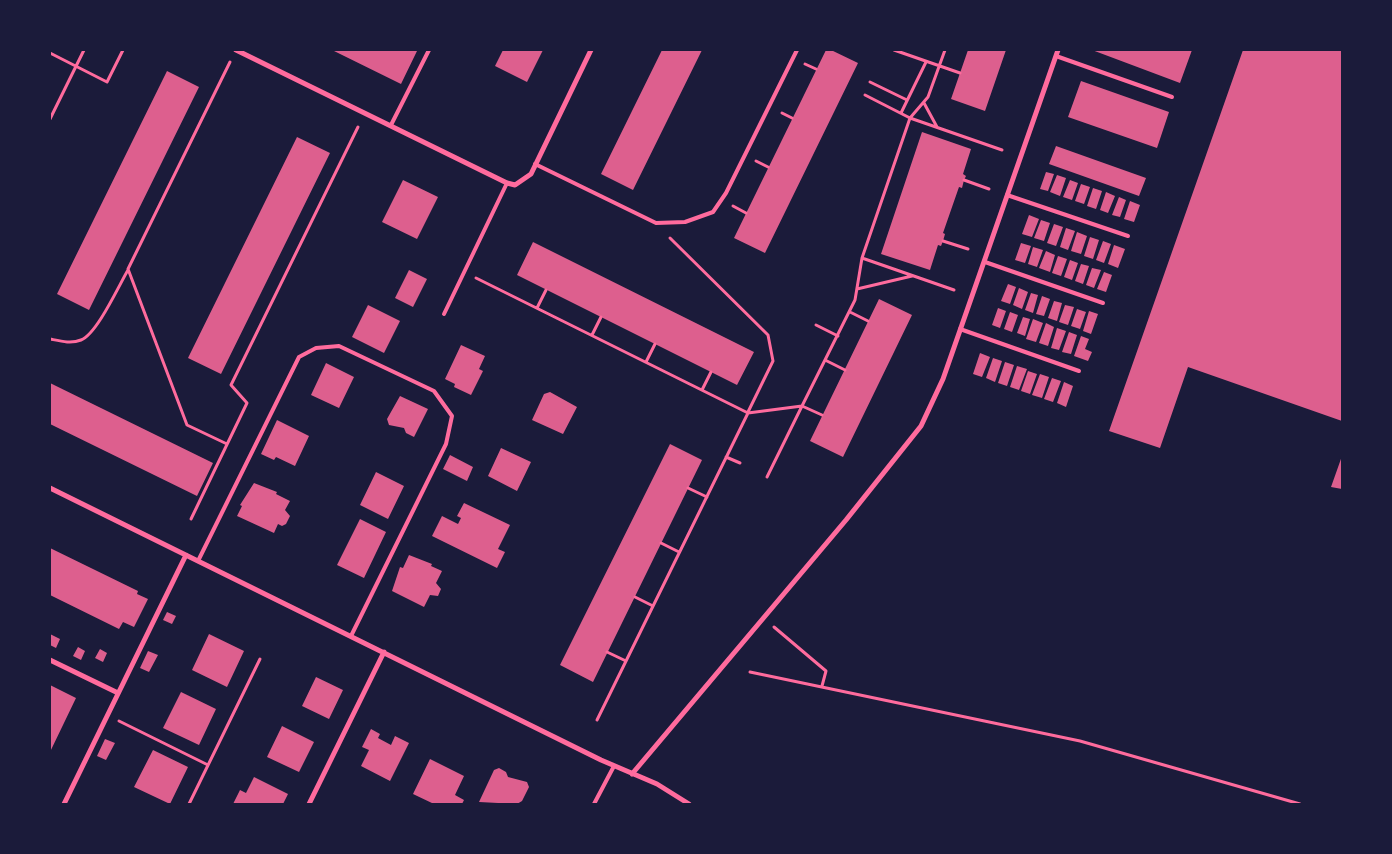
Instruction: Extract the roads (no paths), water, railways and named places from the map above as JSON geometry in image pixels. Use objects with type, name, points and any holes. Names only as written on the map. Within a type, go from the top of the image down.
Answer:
[{"type":"street","points":[[236,50],[507,183],[515,185],[531,174],[591,50]]},
{"type":"street","points":[[632,774],[846,520],[921,426],[943,379],[1058,53]]},
{"type":"street","points":[[50,488],[614,766],[657,784],[689,804]]},
{"type":"street","points":[[64,804],[186,555]]},
{"type":"street","points":[[309,804],[384,652]]},
{"type":"street","points":[[50,660],[118,693]]},
{"type":"lane","points":[[391,126],[429,50]]},
{"type":"lane","points":[[535,164],[656,223],[685,222],[713,212],[726,193],[797,50]]},
{"type":"lane","points":[[1058,53],[1172,96]]},
{"type":"lane","points":[[444,314],[507,183]]},
{"type":"lane","points":[[1008,195],[1128,236]]},
{"type":"lane","points":[[985,262],[1103,302]]},
{"type":"lane","points":[[960,329],[1079,371]]},
{"type":"lane","points":[[198,561],[298,357],[316,348],[339,346],[434,391],[452,416],[446,444],[352,636]]},
{"type":"lane","points":[[594,804],[614,766]]}]
